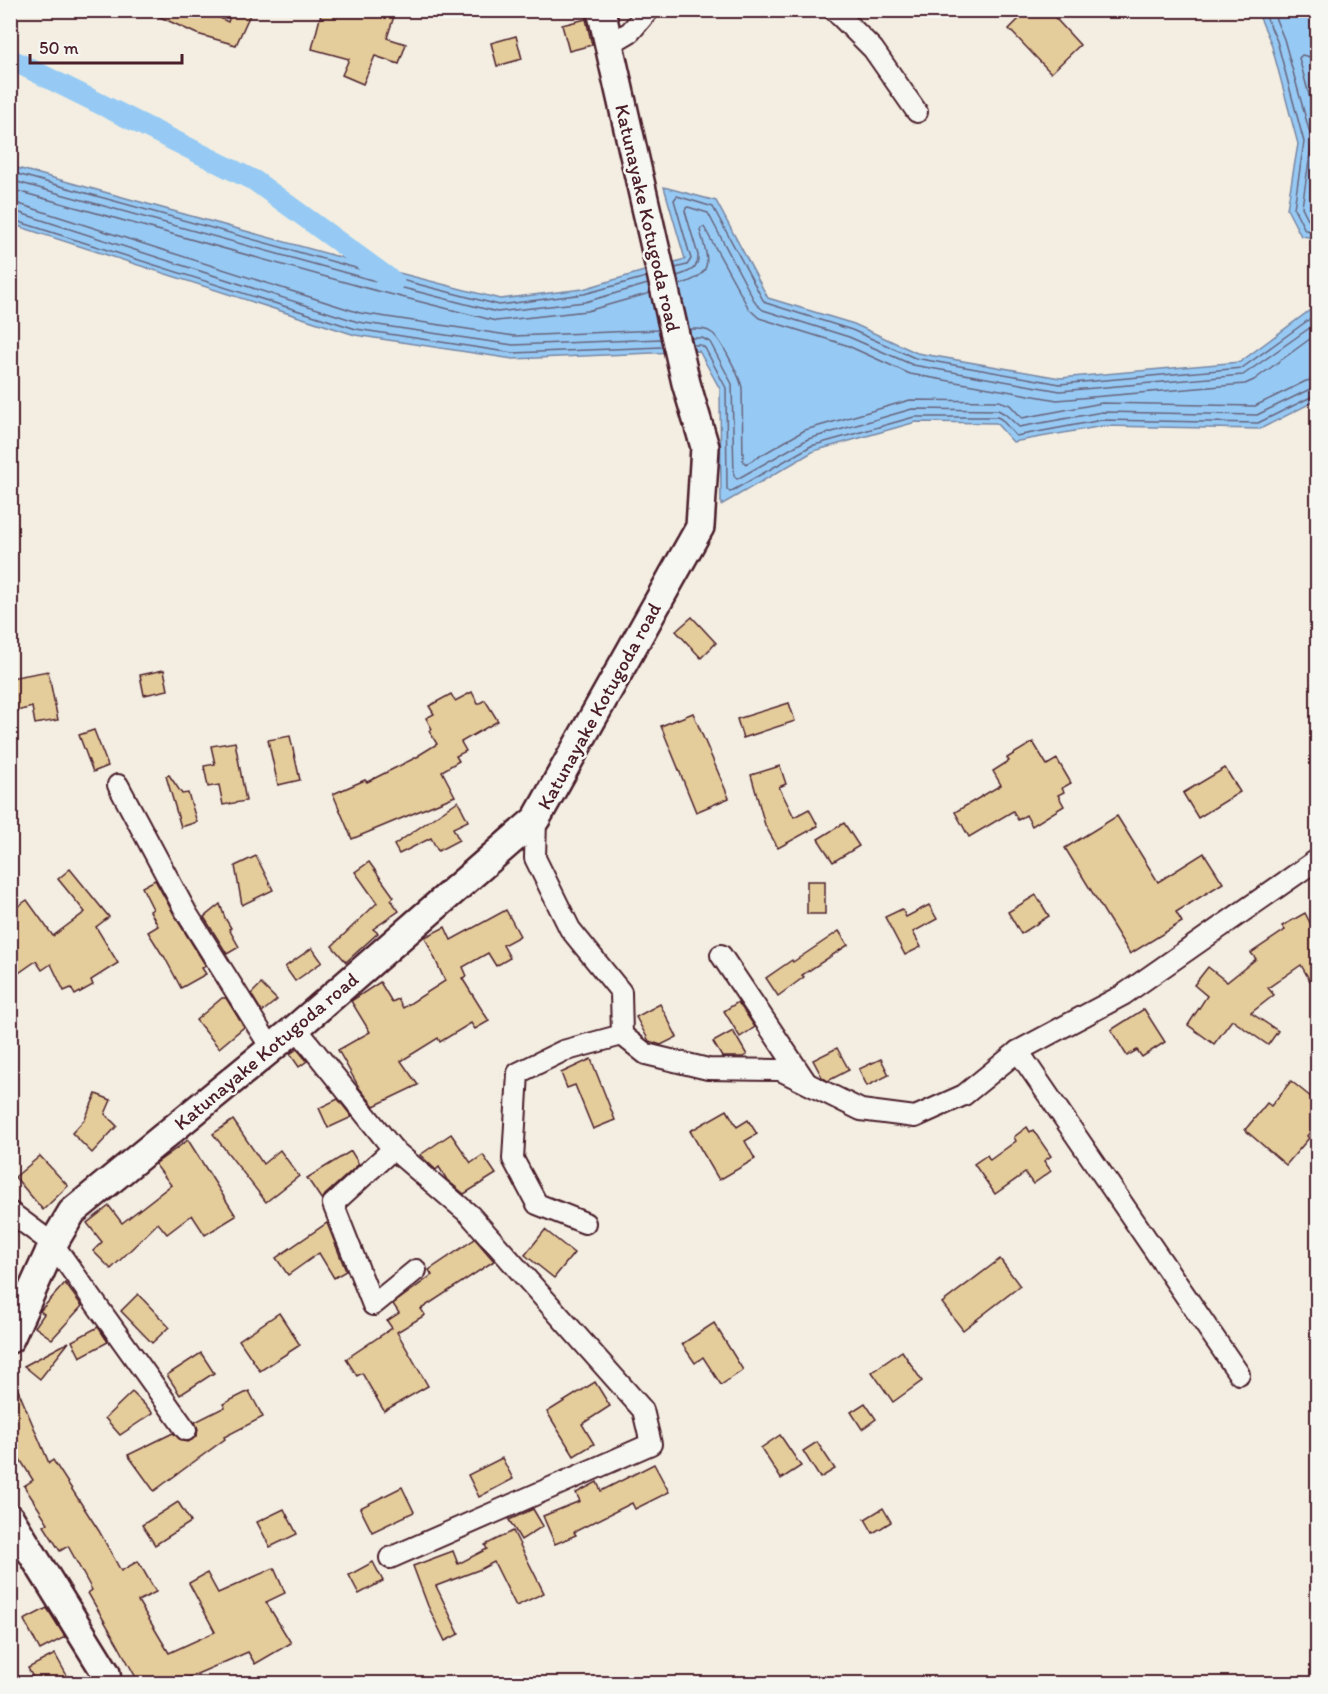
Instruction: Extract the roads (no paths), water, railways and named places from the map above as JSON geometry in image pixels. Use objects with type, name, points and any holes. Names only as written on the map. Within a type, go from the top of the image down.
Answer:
[{"type":"main road","name":"Katunayake Kotugoda road","points":[[10,1339],[53,1244],[72,1212],[296,1028],[536,819],[700,528],[705,447],[686,382],[601,10]]},
{"type":"main road","points":[[10,1518],[106,1673],[107,1683]]},
{"type":"street","points":[[608,45],[630,32],[649,10]]},
{"type":"street","points":[[834,10],[873,49],[917,112]]},
{"type":"street","points":[[118,785],[186,912],[272,1048]]},
{"type":"street","points":[[536,819],[535,858],[570,929],[621,993],[622,1035],[645,1054],[708,1069],[780,1070],[861,1110],[915,1117],[964,1095],[1018,1051],[1123,995],[1317,859]]},
{"type":"street","points":[[721,955],[806,1082]]},
{"type":"street","points":[[296,1028],[393,1149],[470,1215],[643,1410],[651,1444],[390,1558]]},
{"type":"street","points":[[585,1223],[537,1204],[513,1159],[518,1073],[563,1051],[622,1035]]},
{"type":"street","points":[[1018,1051],[1239,1374]]},
{"type":"street","points":[[393,1149],[333,1204],[373,1305],[416,1270]]},
{"type":"street","points":[[10,1212],[53,1244],[186,1430]]},
{"type":"water","points":[[1257,11],[1307,11],[1318,45],[1317,238],[1301,236],[1287,209],[1298,144],[1271,43]]},
{"type":"water","points":[[10,166],[500,299],[583,289],[685,259],[664,187],[716,201],[768,298],[854,324],[917,353],[1060,378],[1240,362],[1317,305],[1317,400],[1260,429],[1103,426],[1013,442],[996,423],[916,422],[814,451],[721,505],[720,389],[699,351],[513,359],[355,335],[11,224]]},
{"type":"waterway","points":[[10,59],[255,181],[394,282]]}]
